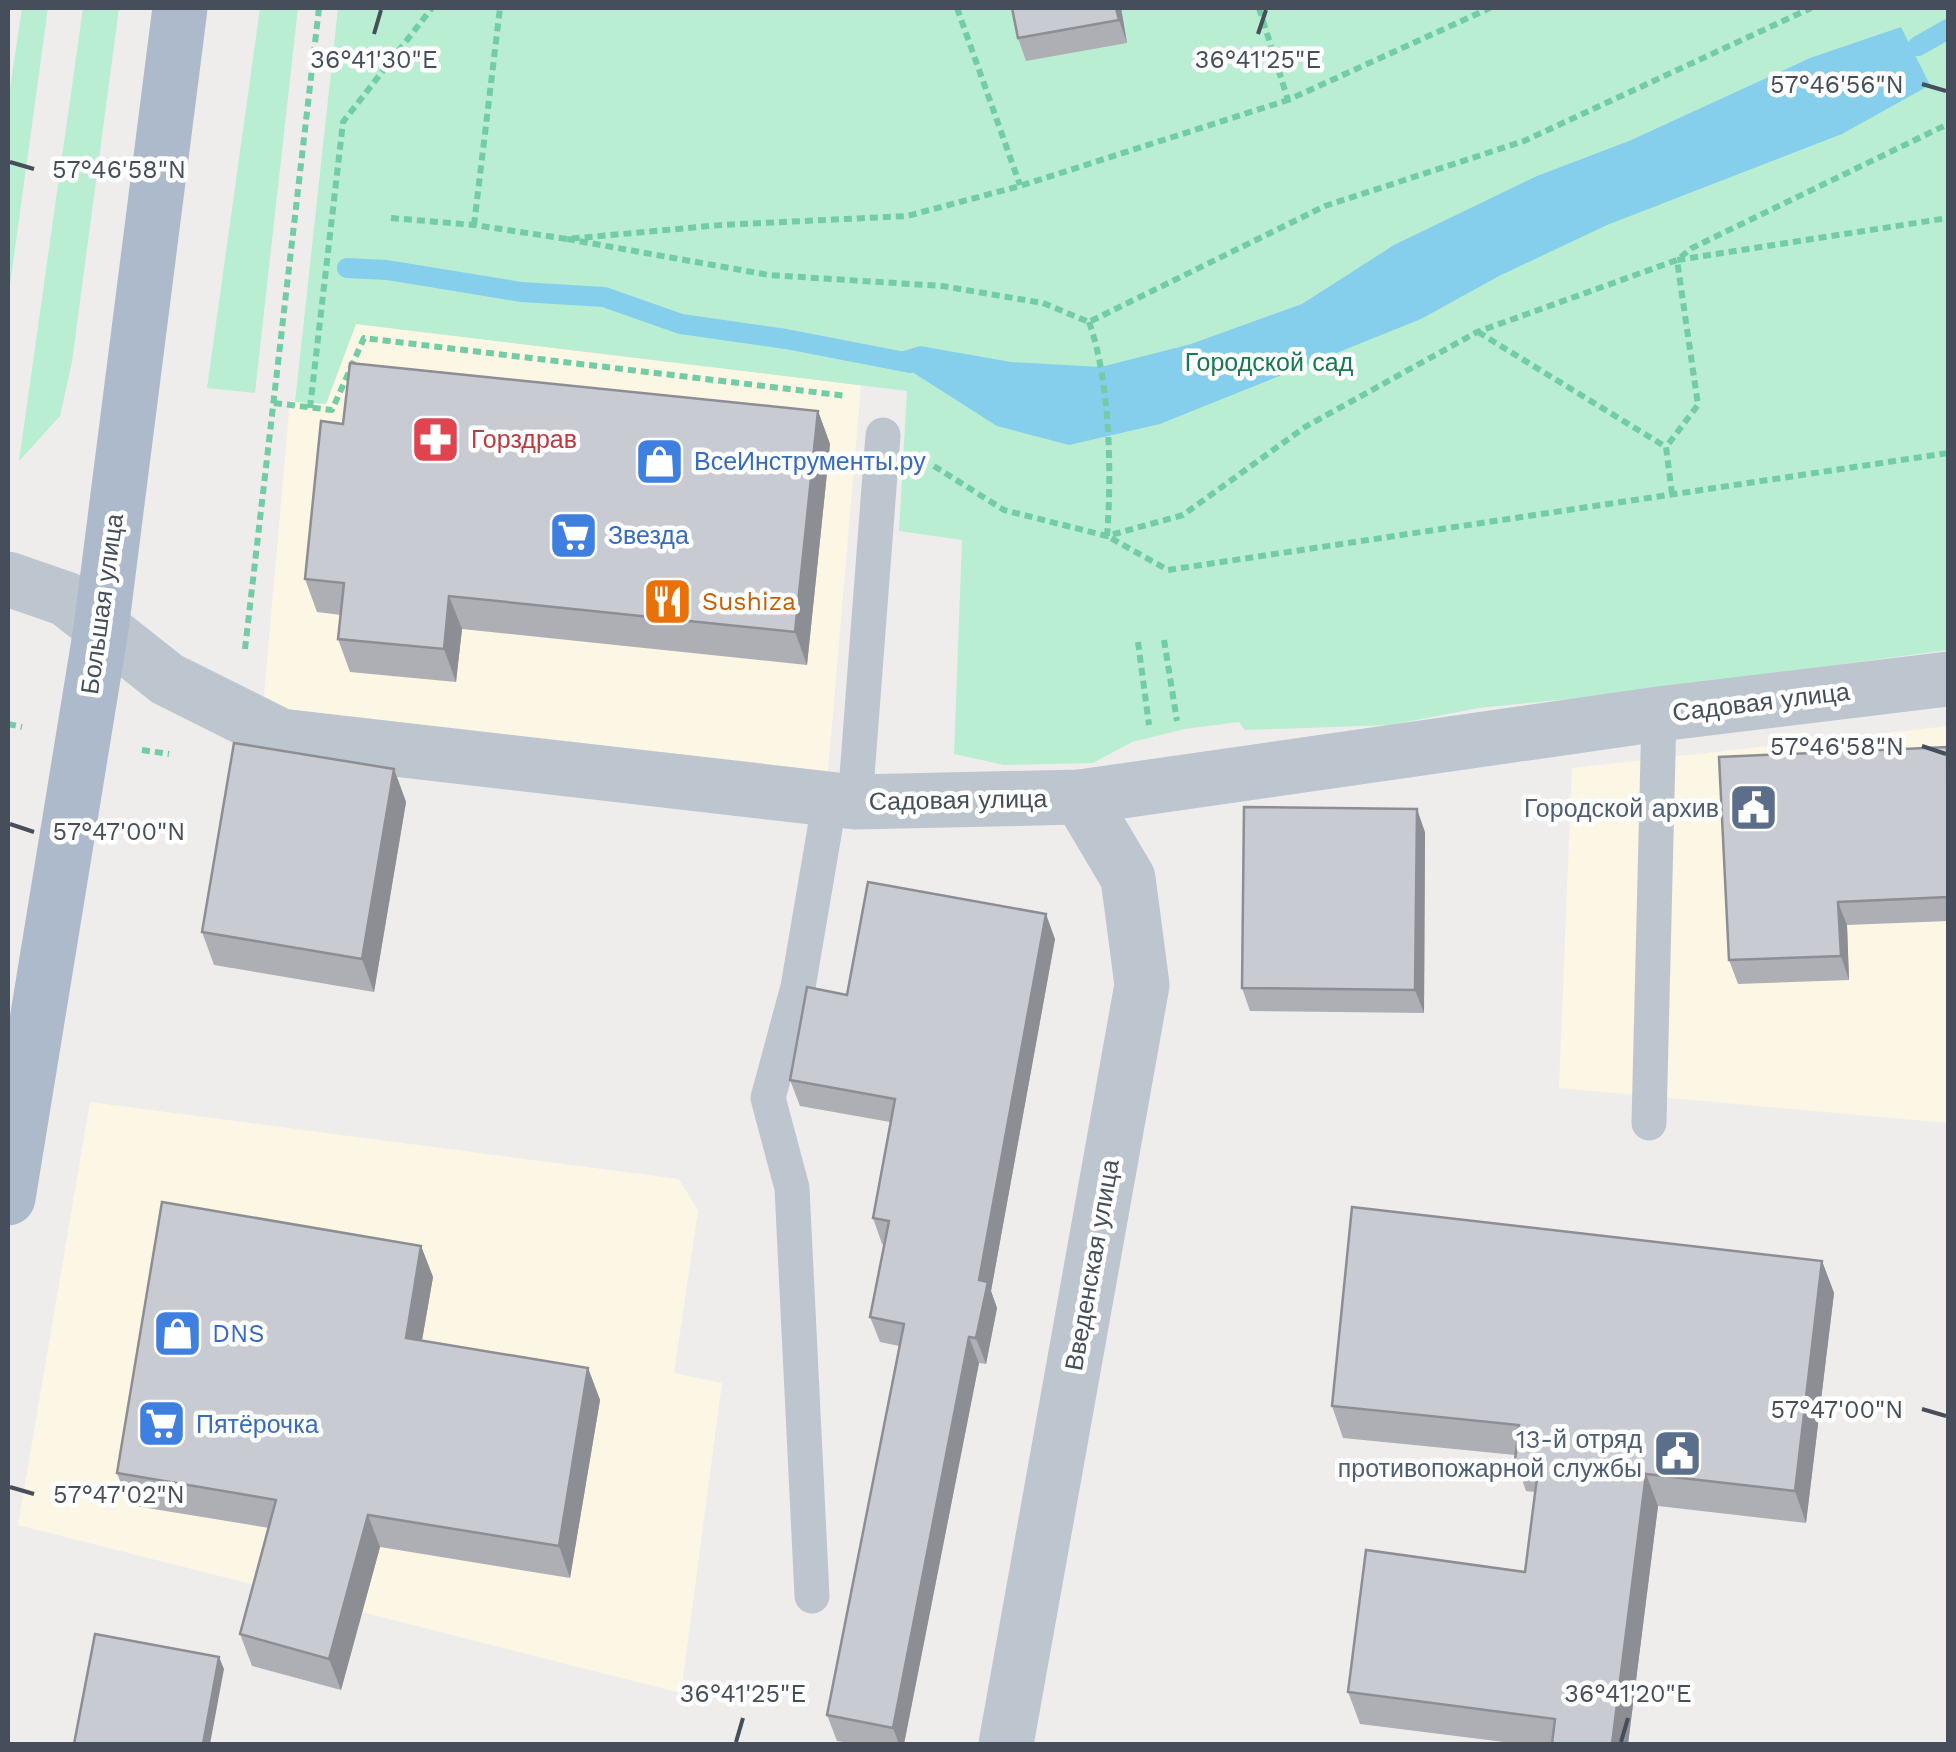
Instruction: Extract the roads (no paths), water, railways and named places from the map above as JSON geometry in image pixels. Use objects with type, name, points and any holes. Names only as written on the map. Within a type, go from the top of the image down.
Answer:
[{"type":"main road","name":"Большая улица","points":[[8,1198],[101,629],[180,8]]},
{"type":"street","name":"Садовая улица","points":[[8,579],[66,599],[167,678],[281,736],[843,801],[1080,797],[1659,714],[1948,679]]},
{"type":"street","name":"Введенская улица","points":[[1006,1744],[1142,985],[1128,878],[1080,797]]},
{"type":"lane","points":[[812,1596],[792,1188],[768,1098],[843,801],[883,435]]},
{"type":"lane","points":[[1648,1123],[1659,714]]},
{"type":"water","points":[[1901,27],[1930,85],[1842,134],[1607,225],[1499,276],[1421,319],[1160,424],[1069,445],[997,426],[887,356],[920,346],[1011,362],[1101,367],[1191,344],[1302,304],[1394,245],[1537,176],[1629,141],[1810,58]]},
{"type":"waterway","points":[[1918,46],[1948,29]]},
{"type":"waterway","points":[[347,268],[387,270],[521,292],[604,297],[681,324],[910,363]]},
{"type":"place","name":"Горздрав","points":[[436,439]]},
{"type":"place","name":"ВсеИнструменты.ру","points":[[659,461]]},
{"type":"place","name":"Звезда","points":[[573,535]]},
{"type":"place","name":"Sushiza","points":[[667,601]]},
{"type":"place","name":"Городской архив","points":[[1754,808]]},
{"type":"place","name":"DNS","points":[[177,1333]]},
{"type":"place","name":"Пятёрочка","points":[[161,1424]]},
{"type":"place","name":"13-й отряд противопожарной службы","points":[[1677,1453]]},
{"type":"park label","name":"Городской сад","points":[[1269,362]]}]
